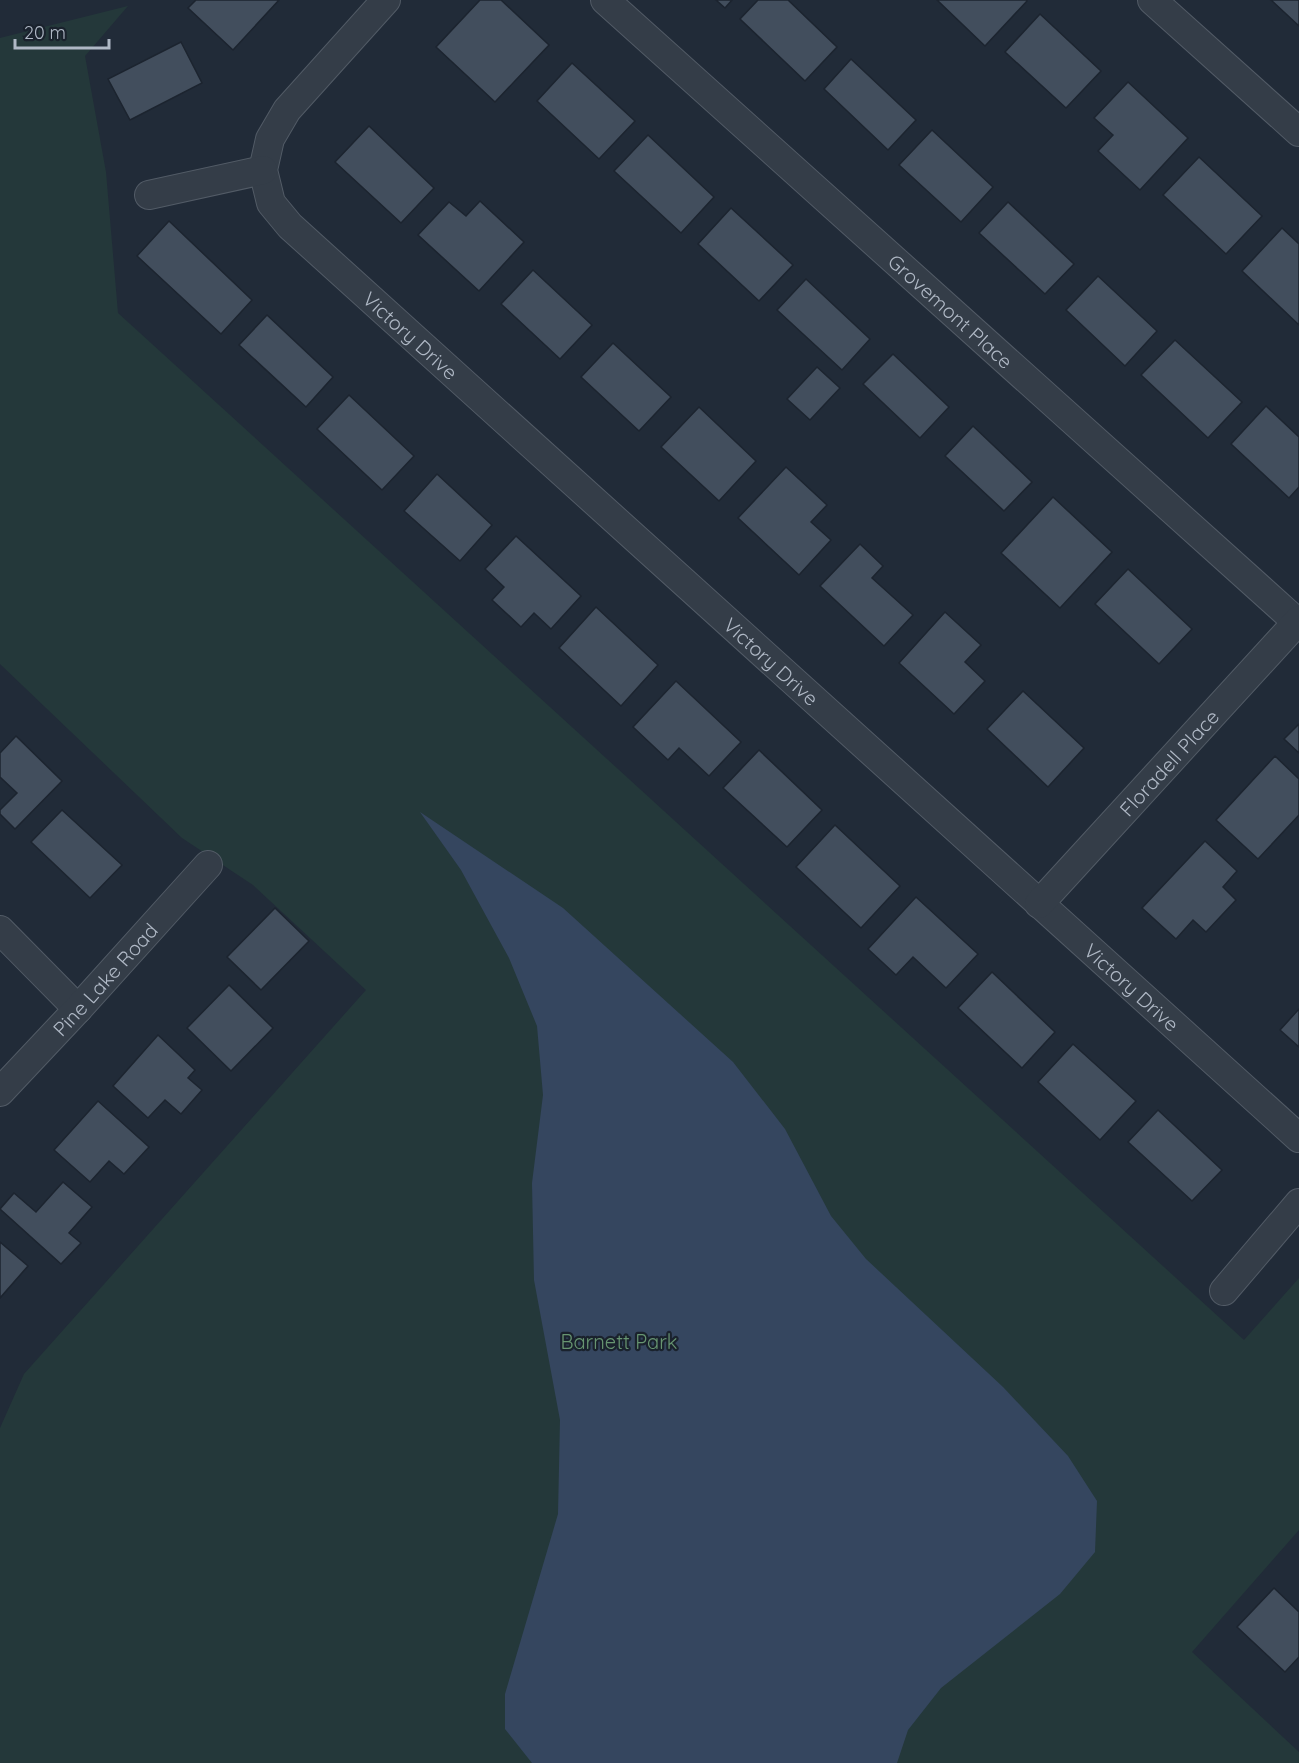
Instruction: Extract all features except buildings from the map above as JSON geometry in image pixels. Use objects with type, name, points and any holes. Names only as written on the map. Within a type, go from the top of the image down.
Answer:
[{"type":"street","points":[[149,195],[263,170],[270,140],[287,110],[386,0]]},
{"type":"street","name":"Grovemont Place","points":[[605,0],[1298,621]]},
{"type":"street","points":[[1152,0],[1299,132]]},
{"type":"street","name":"Victory Drive","points":[[263,170],[271,203],[290,226],[1299,1138]]},
{"type":"street","name":"Floradell Place","points":[[1039,904],[1298,621]]},
{"type":"street","name":"Pine Lake Road","points":[[0,1092],[208,865]]},
{"type":"street","points":[[0,930],[78,1009]]},
{"type":"street","points":[[1224,1291],[1299,1203]]},
{"type":"green space","name":"Barnett Park","points":[[128,6],[85,56],[106,172],[118,313],[1244,1340],[1299,1278],[1299,1530],[1192,1652],[1299,1752],[1299,1763],[0,1763],[0,1428],[24,1374],[366,990],[253,885],[182,838],[0,664],[0,38]]},
{"type":"water","points":[[420,812],[563,908],[733,1062],[785,1129],[831,1216],[866,1259],[1003,1387],[1068,1456],[1097,1501],[1095,1552],[1060,1594],[941,1688],[908,1730],[897,1763],[532,1763],[505,1729],[505,1694],[558,1514],[560,1420],[534,1280],[532,1183],[543,1095],[537,1026],[509,958],[461,870]]}]
